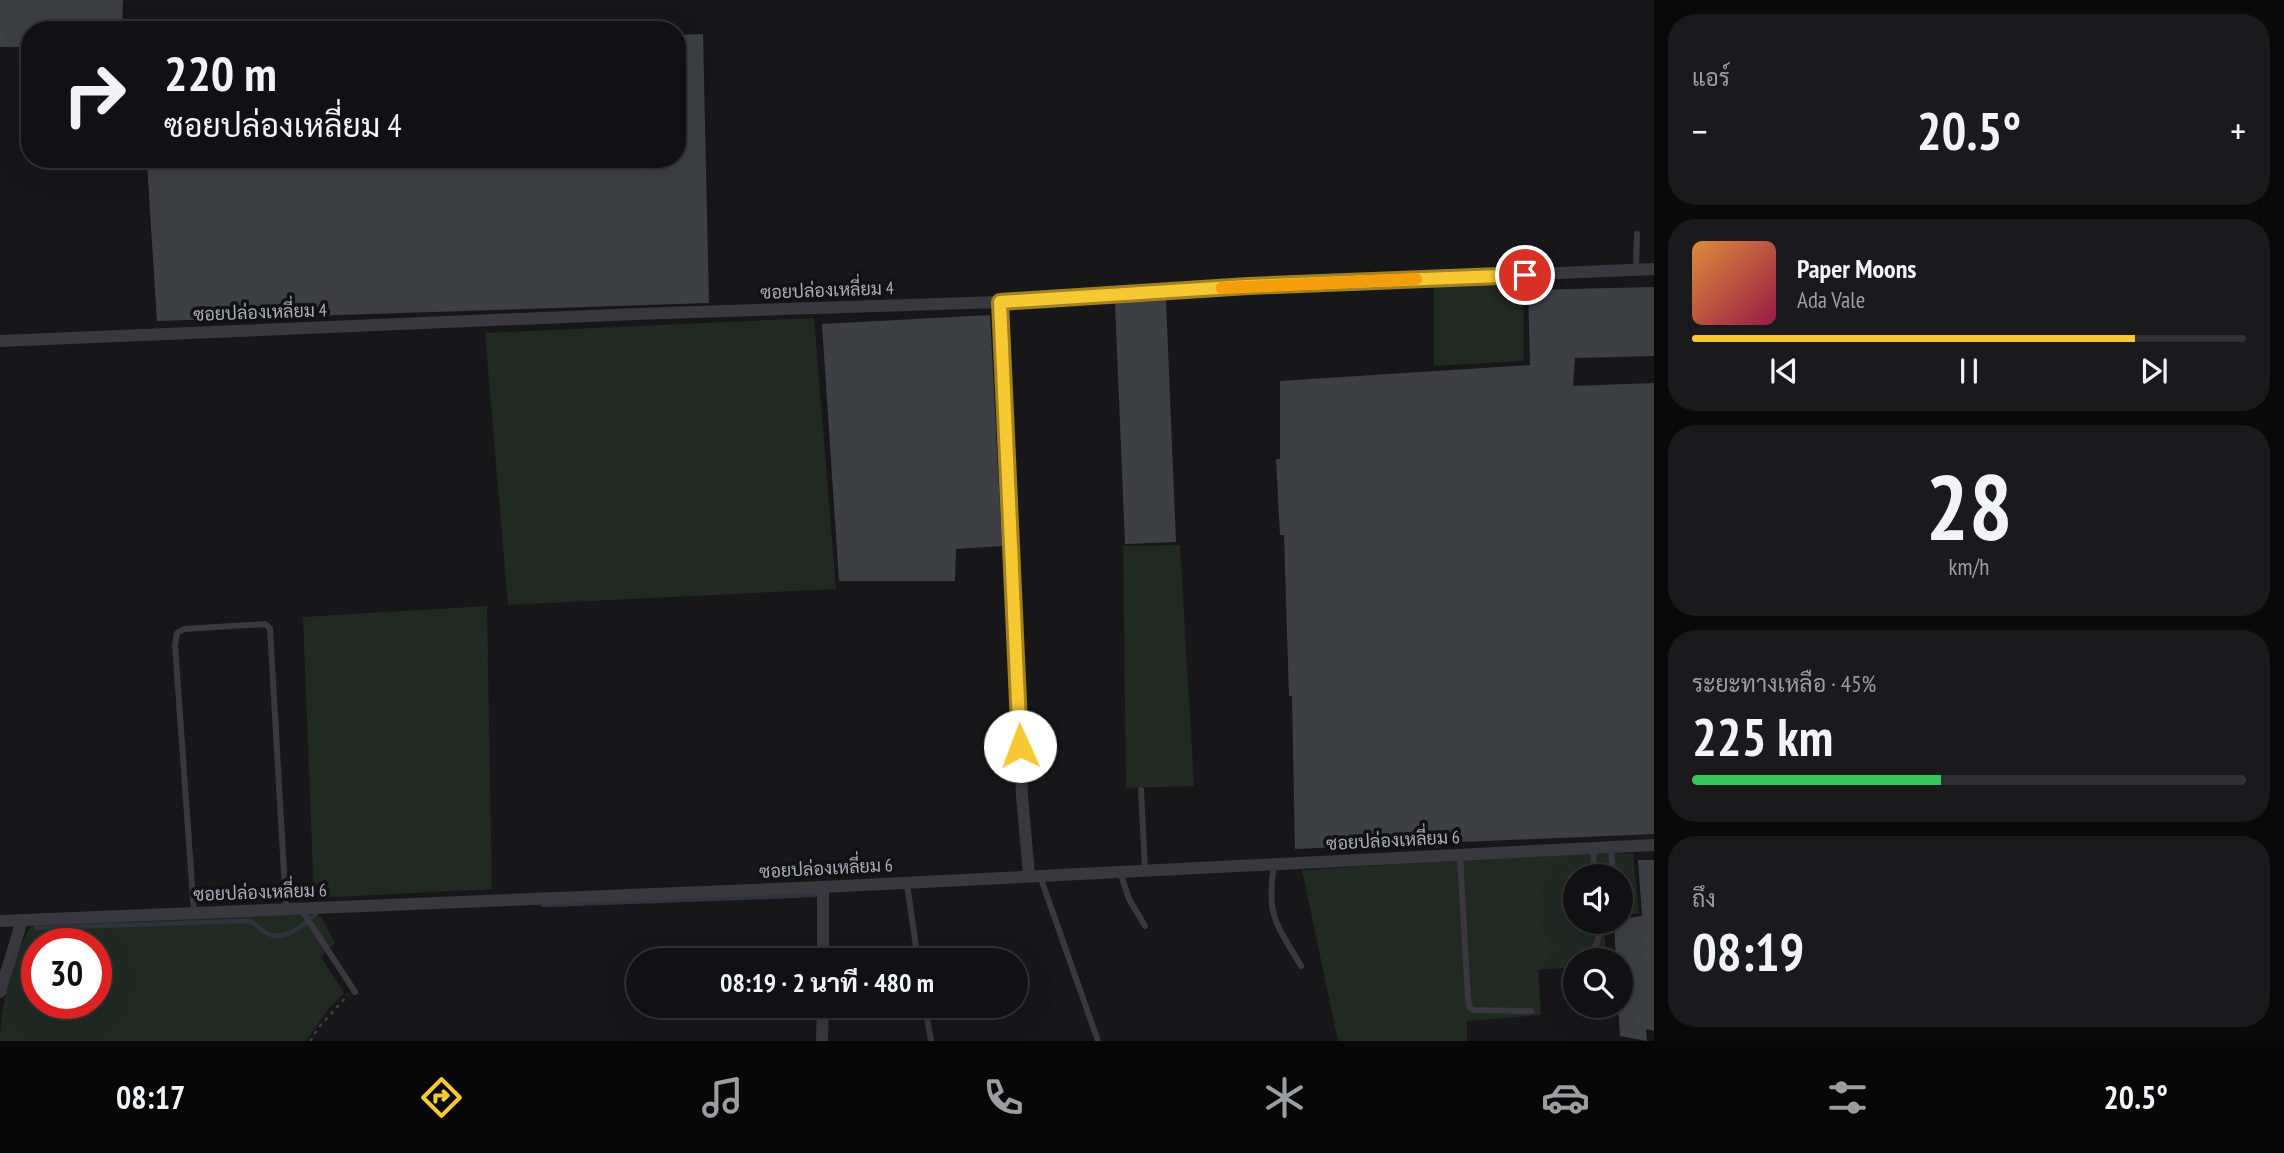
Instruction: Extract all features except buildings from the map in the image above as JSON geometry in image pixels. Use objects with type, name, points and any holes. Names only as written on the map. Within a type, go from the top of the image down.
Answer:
[{"type":"street","name":"ซอยปล่องเหลี่ยม 4","points":[[0,341],[608,315],[1000,302],[1248,286],[1654,269]]},
{"type":"street","points":[[1000,302],[1022,795],[1034,875]]},
{"type":"street","name":"ซอยปล่องเหลี่ยม 6","points":[[0,921],[823,887],[1654,845]]},
{"type":"street","points":[[823,887],[823,948]]},
{"type":"street","points":[[0,992],[22,921]]},
{"type":"street","points":[[822,1041],[823,1018]]},
{"type":"lane","points":[[1636,270],[1637,234]]},
{"type":"lane","points":[[194,912],[175,645],[177,633],[184,628],[265,624],[270,628],[286,908]]},
{"type":"lane","points":[[1141,790],[1145,869]]},
{"type":"lane","points":[[1593,848],[1594,864]]},
{"type":"lane","points":[[1611,848],[1612,864]]},
{"type":"lane","points":[[1460,854],[1470,1008],[1531,1011]]},
{"type":"lane","points":[[1274,863],[1270,895],[1273,917],[1301,966]]},
{"type":"lane","points":[[1119,870],[1129,899],[1145,926]]},
{"type":"lane","points":[[1034,875],[1098,1041]]},
{"type":"lane","points":[[906,882],[916,948]]},
{"type":"lane","points":[[300,908],[353,989]]},
{"type":"lane","points":[[927,1018],[931,1041]]},
{"type":"path","points":[[310,1041],[353,989]]},
{"type":"shaded area","points":[[1434,285],[1523,285],[1524,361],[1434,366]]},
{"type":"shaded area","points":[[814,318],[836,589],[508,605],[485,333]]},
{"type":"shaded area","points":[[1180,545],[1194,786],[1126,788],[1123,546]]},
{"type":"shaded area","points":[[487,606],[492,889],[314,898],[303,617]]},
{"type":"shaded area","points":[[1633,853],[1639,913],[1633,914],[1633,864],[1563,864],[1563,934],[1605,934],[1605,948],[1563,948],[1563,968],[1538,970],[1541,1015],[1467,1021],[1467,1041],[1338,1041],[1302,870],[1533,856]]},
{"type":"shaded area","points":[[299,912],[321,917],[335,943],[321,957],[344,993],[329,1008],[306,1041],[0,1041],[5,998],[21,947],[21,1019],[112,1019],[112,928],[30,927],[41,923]]},
{"type":"waterway","points":[[543,905],[815,895]]},
{"type":"waterway","points":[[36,928],[247,921],[266,933],[280,935],[295,930],[318,912]]},
{"type":"slow traffic","points":[[1222,288],[1416,279]]},
{"type":"route","points":[[1020,746],[1000,302],[1248,286],[1525,275]]}]
